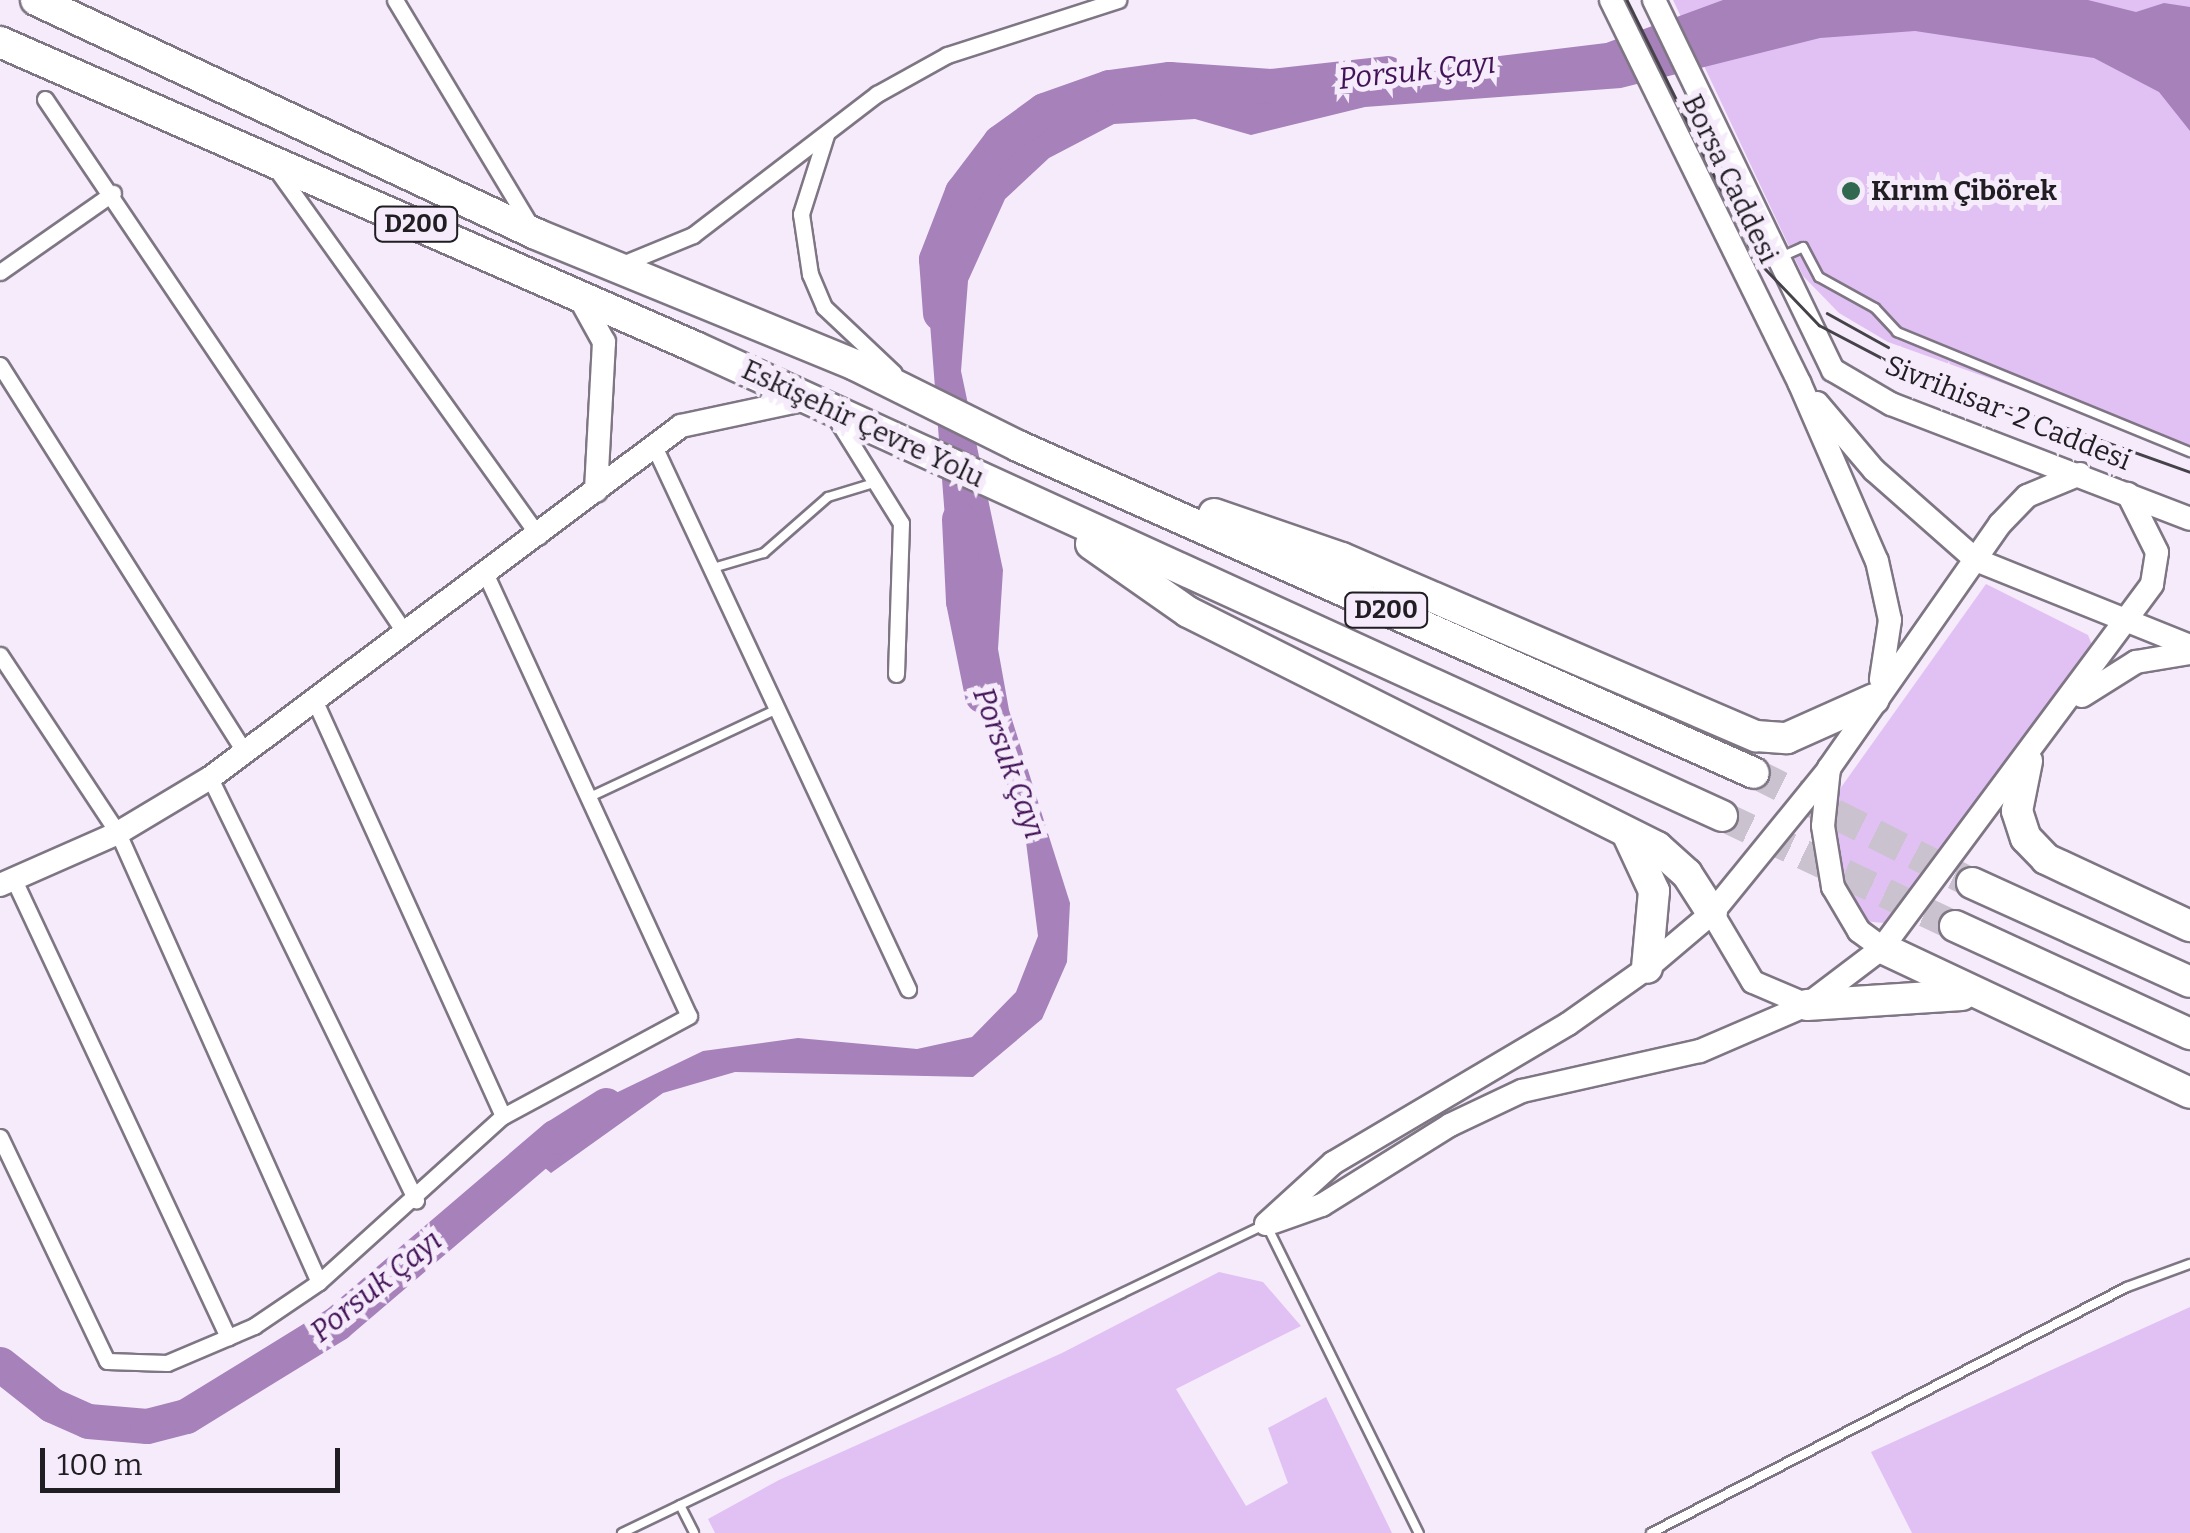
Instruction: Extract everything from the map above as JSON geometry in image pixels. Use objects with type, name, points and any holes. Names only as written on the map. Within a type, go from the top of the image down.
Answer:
[{"type":"highway","name":"Eskişehir Çevre Yolu","points":[[36,0],[536,234],[855,365],[1018,446],[1754,773]]},
{"type":"highway","name":"Eskişehir Çevre Yolu","points":[[0,42],[578,295],[1722,816]]},
{"type":"highway","points":[[1018,446],[1342,558],[1756,736],[1787,738],[1874,699]]},
{"type":"highway","points":[[1036,504],[1188,612],[1626,831],[1687,874],[1712,913]]},
{"type":"highway","points":[[2027,760],[2017,811],[2026,838],[2046,860],[2190,926]]},
{"type":"highway","points":[[1626,831],[1654,891],[1647,968]]},
{"type":"highway","points":[[1972,883],[2190,982]]},
{"type":"highway","points":[[1955,926],[2190,1034]]},
{"type":"highway","points":[[1882,948],[2190,1093]]},
{"type":"highway","points":[[1807,1005],[1980,996]]},
{"type":"street","points":[[395,0],[536,234]]},
{"type":"street","points":[[619,266],[693,235],[829,129],[947,55],[1118,0]]},
{"type":"street","name":"Borsa Caddesi","points":[[1654,0],[1820,343]]},
{"type":"street","name":"Borsa Caddesi","points":[[1614,6],[1798,382]]},
{"type":"street","points":[[45,100],[112,193],[405,633]]},
{"type":"street","points":[[829,129],[812,165],[801,214],[810,274],[824,307],[920,396]]},
{"type":"street","points":[[270,160],[538,536]]},
{"type":"street","points":[[0,272],[112,193]]},
{"type":"street","points":[[578,295],[604,342],[596,492]]},
{"type":"street","name":"Sivrihisar-2 Caddesi","points":[[1820,343],[1833,370],[1891,404],[2080,474],[2190,520]]},
{"type":"street","points":[[0,366],[245,752]]},
{"type":"street","points":[[1798,382],[1874,470],[1976,560],[2190,650]]},
{"type":"street","points":[[1798,382],[1877,561],[1890,620],[1888,659],[1874,699]]},
{"type":"street","points":[[228,1338],[7,882],[118,833],[210,778],[681,426],[819,404],[878,482],[901,522],[896,674]]},
{"type":"street","points":[[654,444],[908,989]]},
{"type":"street","points":[[1266,1224],[1333,1163],[1568,1024],[1647,968],[1712,913],[1829,768],[1874,699],[2027,496],[2080,474]]},
{"type":"street","points":[[1266,1224],[1322,1205],[1450,1125],[1522,1091],[1700,1051],[1807,1005],[1882,948],[2027,760],[2128,623],[2152,584],[2158,552],[2128,494]]},
{"type":"street","points":[[0,1136],[106,1361],[167,1363],[228,1338],[318,1282],[416,1200],[503,1116],[689,1016],[486,575]]},
{"type":"street","points":[[2060,714],[2136,662],[2190,650]]},
{"type":"street","points":[[0,655],[118,833],[318,1282]]},
{"type":"street","points":[[315,702],[503,1116]]},
{"type":"street","points":[[1829,768],[1823,826],[1832,887],[1859,931],[1882,948]]},
{"type":"street","points":[[210,778],[416,1200]]},
{"type":"street","points":[[1712,913],[1753,982],[1807,1005]]},
{"type":"lane","points":[[1777,259],[1804,247],[1819,278],[1875,308],[1898,332],[2190,452]]},
{"type":"lane","points":[[712,568],[764,553],[828,497],[878,482]]},
{"type":"lane","points":[[588,798],[777,709]]},
{"type":"lane","points":[[622,1533],[1266,1224],[1419,1533]]},
{"type":"lane","points":[[1651,1533],[2127,1287],[2190,1264]]},
{"type":"lane","points":[[680,1505],[694,1533]]},
{"type":"shaded area","points":[[1673,0],[2190,0],[2190,450],[1888,342],[1839,313],[1803,276]]},
{"type":"shaded area","points":[[1986,584],[2088,635],[2092,645],[1884,923],[1863,921],[1848,895],[1836,843],[1837,793]]},
{"type":"shaded area","points":[[1219,1272],[1263,1282],[1301,1326],[1176,1389],[1246,1506],[1288,1483],[1268,1428],[1326,1397],[1392,1533],[715,1533],[708,1519],[779,1480],[1062,1353]]},
{"type":"shaded area","points":[[2190,1307],[2190,1533],[1912,1533],[1871,1452]]},
{"type":"water","points":[[1723,0],[2088,0],[2136,12],[2164,3],[2190,7],[2190,131],[2159,92],[2094,58],[1915,31],[1820,38],[1621,88],[1365,107],[1251,135],[1195,119],[1114,124],[1049,158],[1005,199],[968,281],[961,371],[1003,570],[998,649],[1009,710],[1070,903],[1067,962],[1042,1019],[973,1077],[735,1072],[663,1093],[551,1173],[534,1159],[595,1103],[703,1051],[798,1038],[917,1049],[972,1037],[1016,992],[1038,936],[1026,842],[971,671],[972,605],[945,518],[928,297],[948,229],[1001,153],[1038,116],[1190,74],[1281,99],[1352,74],[1606,43]]},
{"type":"waterway","name":"Porsuk Çayı","points":[[940,313],[936,259],[962,192],[1000,142],[1044,110],[1109,87],[1169,79],[1272,86],[1387,73]]},
{"type":"waterway","name":"Porsuk Çayı","points":[[959,519],[963,601],[982,695]]},
{"type":"waterway","name":"Porsuk Çayı","points":[[0,1364],[52,1405],[88,1421],[147,1426],[186,1416],[337,1323],[555,1137],[606,1105]]},
{"type":"tunnel","points":[[1754,773],[1972,883]]},
{"type":"tunnel","points":[[1722,816],[1955,926]]},
{"type":"tram line","points":[[1627,0],[1755,258],[1819,325],[1907,371],[2190,472]]},
{"type":"tram line","points":[[1827,313],[1888,347]]},
{"type":"place","name":"Kırım Çibörek","points":[[1851,191]]}]
